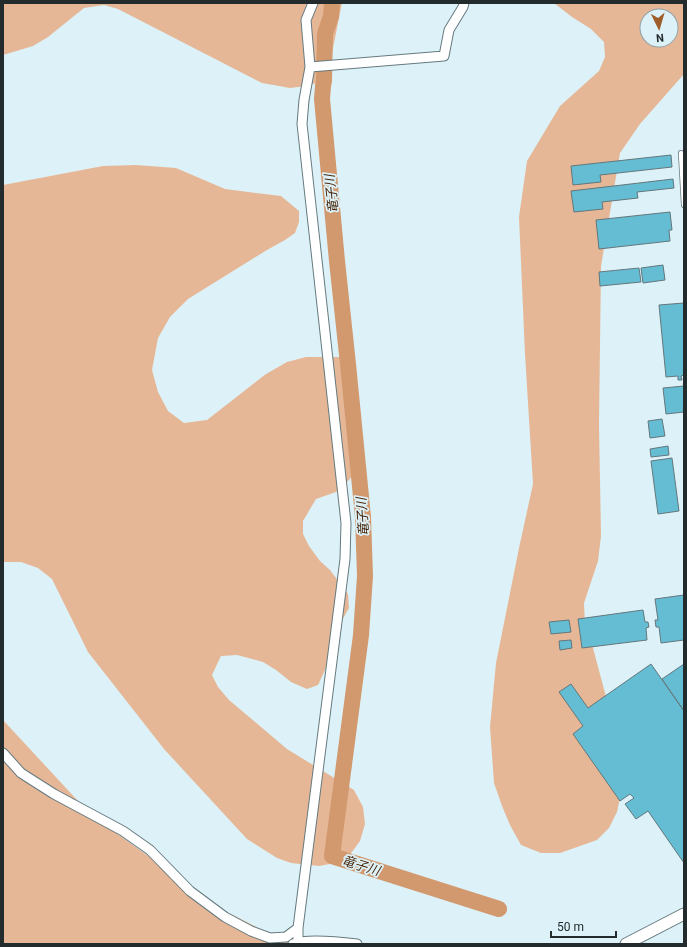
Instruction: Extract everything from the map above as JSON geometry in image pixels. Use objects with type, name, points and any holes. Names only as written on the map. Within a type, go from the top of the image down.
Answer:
[{"type":"street","points":[[313,3],[306,20],[310,67],[304,100],[302,124],[346,523],[345,559],[296,943],[341,942],[357,944]]},
{"type":"street","points":[[310,67],[444,56],[449,30],[464,3]]},
{"type":"street","points":[[3,753],[21,773],[54,794],[123,831],[150,850],[190,892],[225,917],[251,931],[270,938],[286,936],[298,928]]},
{"type":"street","points":[[626,944],[684,914]]},
{"type":"lane","points":[[681,153],[684,205]]},
{"type":"shaded area","points":[[3,3],[342,3],[329,68],[319,82],[307,86],[290,88],[262,83],[118,9],[104,5],[84,8],[48,37],[33,46],[3,55]]},
{"type":"shaded area","points":[[554,3],[684,3],[684,74],[640,124],[620,153],[601,266],[599,424],[601,536],[598,561],[584,603],[585,626],[593,648],[617,738],[624,780],[617,812],[609,828],[597,840],[560,853],[541,853],[521,845],[502,806],[494,783],[490,727],[496,663],[533,484],[519,217],[527,161],[560,106],[599,71],[605,57],[604,42],[591,29]]},
{"type":"shaded area","points":[[136,165],[176,168],[225,189],[281,196],[299,211],[299,222],[295,233],[188,299],[170,317],[158,338],[152,370],[158,392],[168,411],[184,423],[207,420],[266,374],[287,362],[306,357],[341,357],[356,387],[360,447],[358,461],[350,479],[336,492],[316,499],[303,521],[303,534],[309,546],[348,594],[349,608],[336,631],[325,670],[318,685],[307,689],[291,682],[263,662],[237,655],[221,656],[212,675],[218,687],[229,700],[287,749],[354,790],[363,807],[365,824],[360,841],[352,852],[341,862],[319,866],[291,863],[277,858],[247,839],[164,749],[88,652],[52,579],[38,568],[21,562],[3,562],[3,185],[103,166]]},
{"type":"shaded area","points":[[3,720],[91,815],[225,911],[290,944],[3,944]]},
{"type":"building","points":[[671,155],[672,167],[600,175],[601,182],[573,185],[571,166]]},
{"type":"building","points":[[673,179],[674,188],[637,192],[638,198],[602,202],[603,209],[574,212],[571,191]]},
{"type":"building","points":[[670,212],[672,230],[669,230],[670,241],[599,249],[596,220]]},
{"type":"building","points":[[663,265],[665,280],[643,283],[641,268]]},
{"type":"building","points":[[639,268],[641,282],[600,286],[599,272]]},
{"type":"building","points":[[684,303],[684,375],[681,376],[682,380],[678,380],[678,376],[666,377],[659,305]]},
{"type":"building","points":[[684,386],[684,412],[666,414],[663,388]]},
{"type":"building","points":[[662,419],[665,436],[650,438],[648,421]]},
{"type":"building","points":[[668,446],[669,455],[651,457],[650,449]]},
{"type":"building","points":[[672,458],[679,511],[658,514],[651,461]]},
{"type":"building","points":[[684,595],[684,640],[661,643],[659,627],[656,627],[655,620],[658,620],[655,599]]},
{"type":"building","points":[[643,610],[645,622],[648,622],[649,627],[646,628],[647,640],[582,648],[578,619]]},
{"type":"building","points":[[569,620],[571,632],[551,634],[549,622]]},
{"type":"building","points":[[571,640],[572,648],[560,650],[559,641]]},
{"type":"building","points":[[651,664],[684,711],[684,863],[648,811],[636,819],[625,804],[634,798],[630,794],[620,801],[573,734],[583,726],[559,692],[571,684],[588,708]]},
{"type":"building","points":[[684,664],[684,711],[662,679]]},
{"type":"waterway","name":"竜子川","points":[[332,3],[331,16],[325,34],[322,99],[363,517],[365,576],[361,635],[332,856],[499,909]]}]
